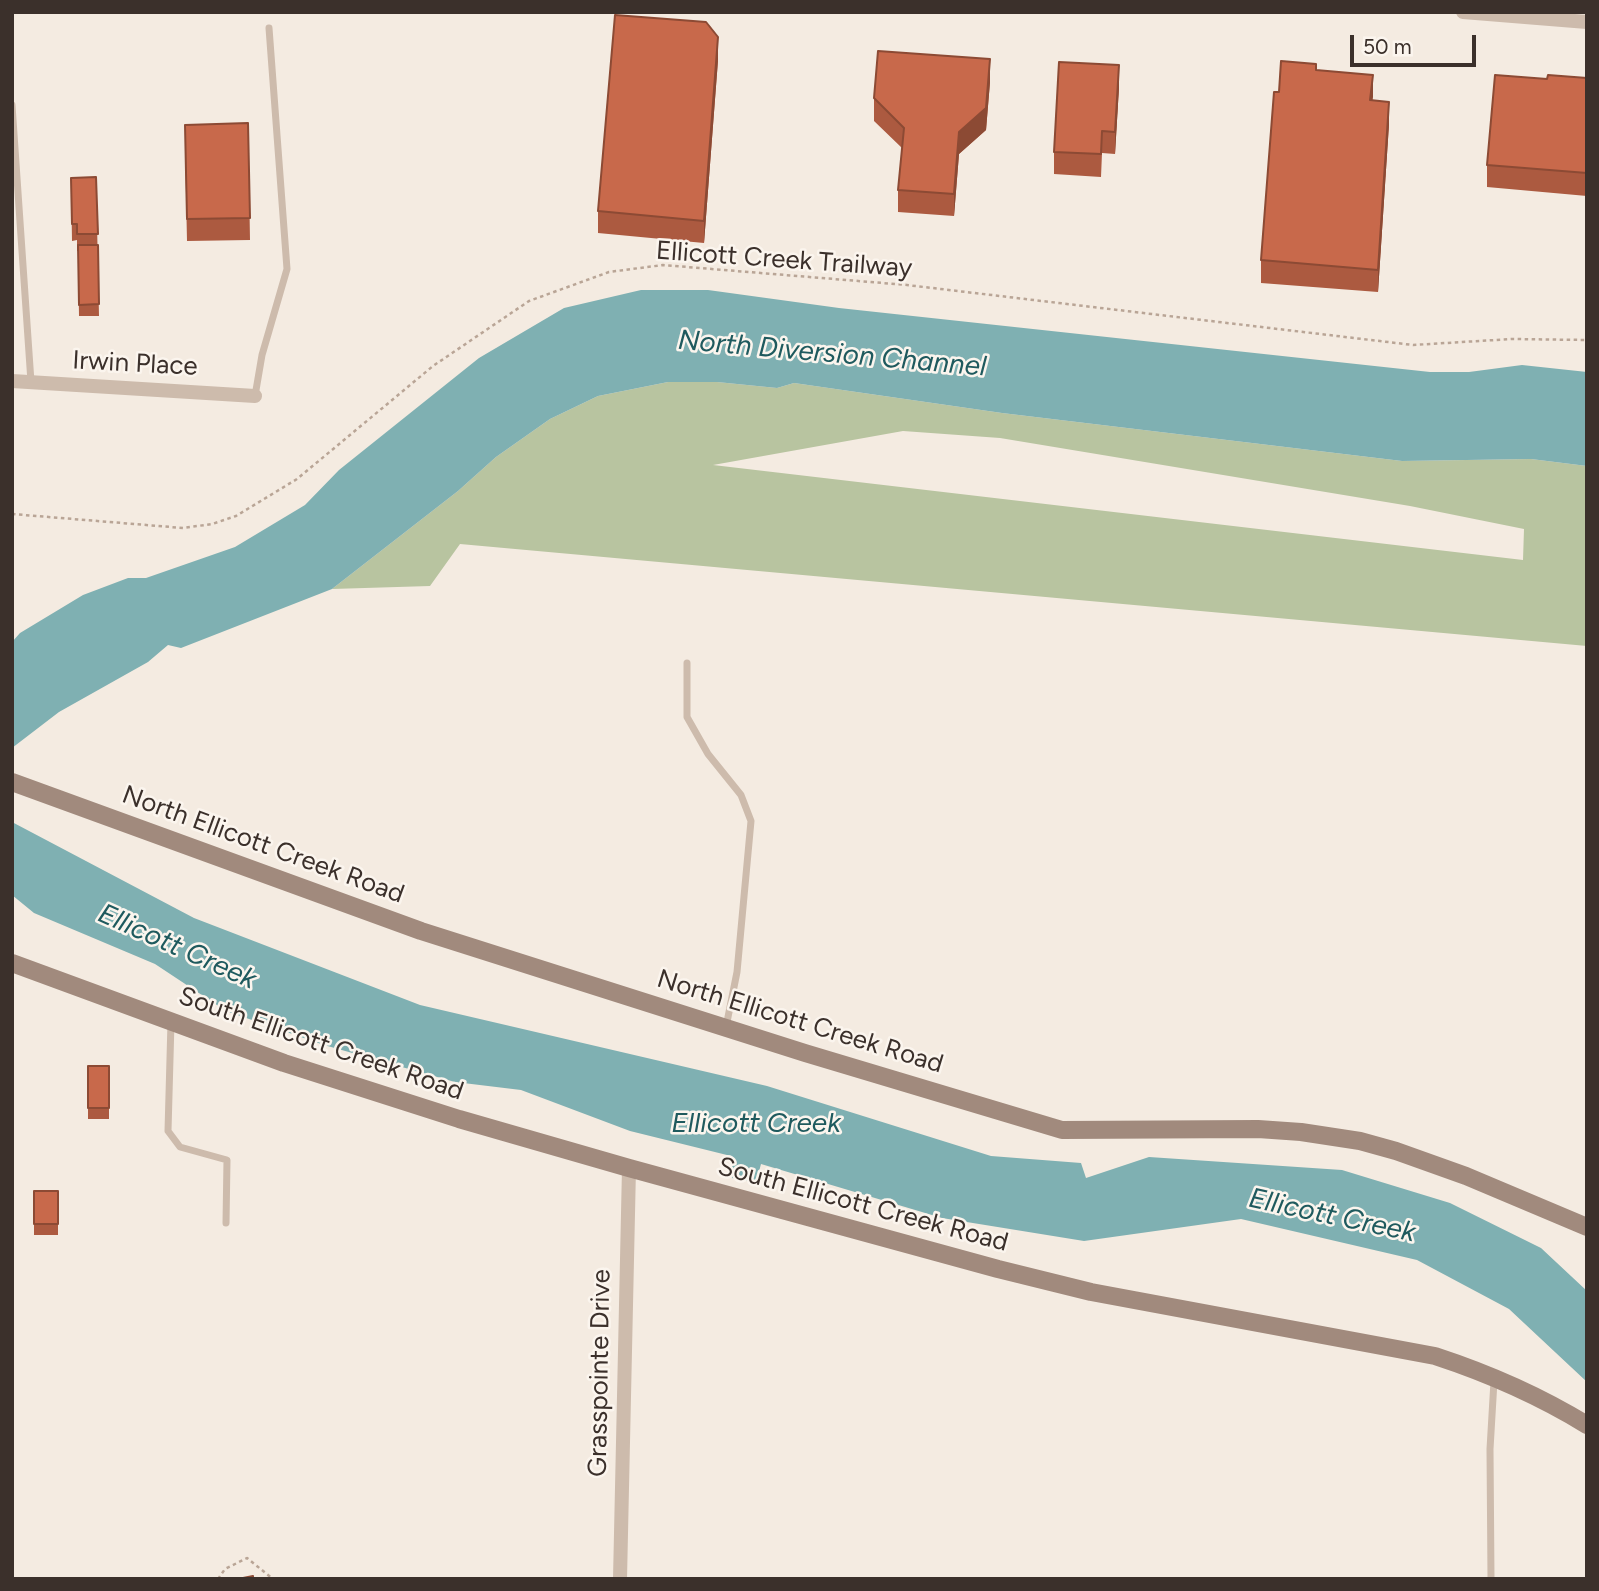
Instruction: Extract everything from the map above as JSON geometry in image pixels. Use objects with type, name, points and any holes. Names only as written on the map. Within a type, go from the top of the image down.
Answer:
[{"type":"street","points":[[1463,12],[1587,22]]},
{"type":"street","name":"Irwin Place","points":[[12,381],[255,396]]},
{"type":"street","name":"North Ellicott Creek Road","points":[[13,782],[421,931],[726,1028],[1062,1130],[1258,1129],[1360,1141],[1466,1176],[1587,1227]]},
{"type":"street","name":"South Ellicott Creek Road","points":[[12,963],[284,1063],[459,1119],[1024,1276],[1091,1292],[1435,1356],[1527,1390],[1587,1425]]},
{"type":"street","name":"Grasspointe Drive","points":[[620,1579],[629,1168]]},
{"type":"lane","points":[[255,396],[262,355],[287,269],[269,28]]},
{"type":"lane","points":[[12,105],[31,383]]},
{"type":"lane","points":[[687,663],[687,717],[708,754],[741,795],[751,821],[737,972],[726,1028]]},
{"type":"lane","points":[[171,1021],[168,1131],[180,1147],[227,1160],[226,1223]]},
{"type":"lane","points":[[1491,1579],[1490,1449],[1494,1376]]},
{"type":"path","name":"Ellicott Creek Trailway","points":[[12,514],[183,528],[212,524],[236,516],[297,479],[433,366],[529,301],[609,272],[663,265],[907,285],[1413,345],[1512,339],[1587,340]]},
{"type":"path","points":[[218,1579],[225,1569],[247,1558],[273,1579]]},
{"type":"green space","points":[[668,382],[717,382],[777,388],[794,383],[1002,413],[1402,461],[1531,459],[1587,466],[1587,646],[460,544],[430,586],[332,589],[458,491],[496,457],[550,419],[598,396]],"holes":[[[903,431],[1000,438],[1410,506],[1524,529],[1523,560],[713,465]]]},
{"type":"water","name":"North Diversion Channel","points":[[641,290],[708,290],[839,308],[1430,372],[1469,372],[1522,365],[1587,372],[1587,466],[1531,459],[1402,461],[1002,413],[794,383],[777,388],[717,382],[668,382],[598,396],[550,419],[496,457],[458,491],[332,589],[181,648],[168,645],[148,662],[59,712],[12,748],[12,642],[20,633],[83,595],[128,578],[146,578],[235,547],[305,505],[339,470],[479,358],[564,308]]},
{"type":"water","name":"Ellicott Creek","points":[[12,822],[194,918],[420,1005],[767,1086],[991,1156],[1081,1163],[1086,1178],[1149,1157],[1342,1170],[1450,1203],[1541,1248],[1587,1291],[1587,1382],[1509,1309],[1417,1260],[1241,1219],[1084,1241],[942,1218],[761,1164],[756,1183],[732,1178],[731,1156],[630,1131],[521,1090],[455,1082],[324,1045],[226,1011],[155,964],[34,913],[12,895]]},
{"type":"building","points":[[615,15],[706,22],[718,37],[704,221],[598,211]]},
{"type":"building","points":[[878,51],[990,59],[986,108],[959,132],[954,194],[898,190],[904,128],[874,98]]},
{"type":"building","points":[[1281,61],[1316,64],[1316,70],[1373,75],[1370,100],[1389,102],[1378,270],[1261,260],[1274,92],[1279,92]]},
{"type":"building","points":[[1059,62],[1119,65],[1115,132],[1102,131],[1101,154],[1054,152]]},
{"type":"building","points":[[1495,75],[1547,79],[1548,75],[1587,78],[1587,173],[1487,165]]},
{"type":"building","points":[[248,123],[250,218],[187,219],[185,125]]},
{"type":"building","points":[[96,177],[98,234],[77,234],[77,224],[72,224],[71,178]]},
{"type":"building","points":[[78,245],[98,245],[99,304],[79,305]]},
{"type":"building","points":[[88,1066],[109,1066],[109,1108],[88,1108]]},
{"type":"building","points":[[34,1191],[58,1191],[58,1224],[34,1224]]}]
